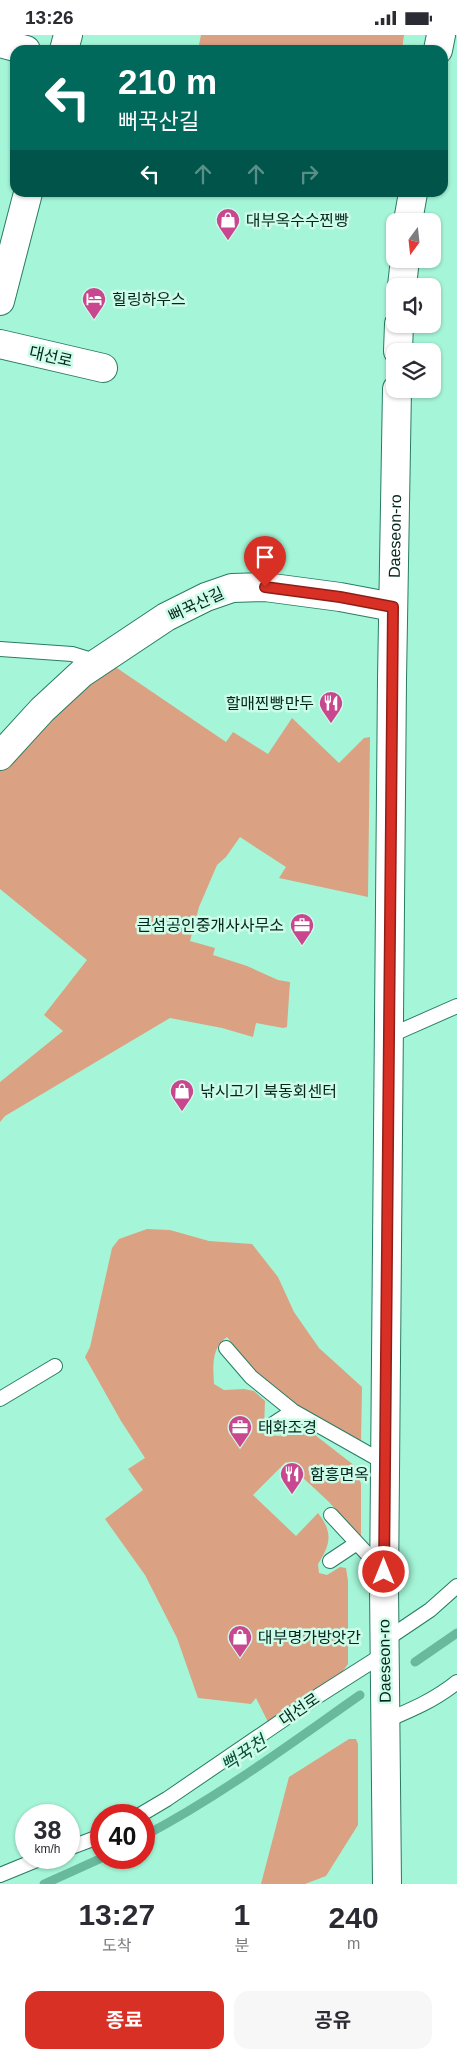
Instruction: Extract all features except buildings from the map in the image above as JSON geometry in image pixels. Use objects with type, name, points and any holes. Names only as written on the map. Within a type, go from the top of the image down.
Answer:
[{"type":"street","points":[[0,301],[27,197]]},
{"type":"street","points":[[409,213],[411,197]]},
{"type":"street","name":"대선로","points":[[0,344],[103,368]]},
{"type":"street","name":"Daeseon-ro","points":[[387,1884],[384,1572],[393,607],[397,398]]},
{"type":"street","name":"뻐꾹산길","points":[[0,756],[42,710],[82,673],[166,617],[206,597],[232,588],[265,587],[303,591],[393,607]]},
{"type":"lane","points":[[0,649],[72,654],[99,662]]},
{"type":"lane","points":[[389,1036],[457,1006]]},
{"type":"lane","points":[[226,1349],[251,1377],[293,1411],[385,1463]]},
{"type":"lane","points":[[0,1399],[55,1366]]},
{"type":"lane","points":[[270,1426],[293,1411]]},
{"type":"lane","points":[[331,1515],[384,1572]]},
{"type":"lane","points":[[330,1561],[357,1543]]},
{"type":"lane","name":"대선로","points":[[155,1806],[318,1696],[384,1648],[457,1586]]},
{"type":"lane","points":[[385,1721],[417,1708],[445,1692],[457,1681]]},
{"type":"lane","points":[[0,1875],[15,1869]]},
{"type":"shaded area","points":[[201,35],[404,35],[403,45],[199,45]]},
{"type":"shaded area","points":[[111,664],[226,742],[233,732],[268,754],[292,718],[339,763],[364,738],[370,737],[368,897],[279,878],[286,867],[240,837],[226,857],[217,865],[199,907],[190,941],[215,948],[213,955],[247,966],[278,980],[290,982],[287,1027],[283,1028],[256,1023],[253,1037],[222,1028],[170,1018],[5,1116],[0,1122],[0,1082],[63,1031],[44,1015],[87,960],[0,889],[0,771],[38,730]]},
{"type":"shaded area","points":[[147,1229],[170,1230],[209,1241],[252,1244],[278,1277],[294,1312],[319,1348],[362,1387],[361,1442],[297,1408],[256,1373],[227,1337],[218,1347],[214,1358],[214,1384],[224,1390],[244,1389],[254,1391],[265,1401],[264,1427],[268,1435],[279,1436],[297,1431],[315,1435],[355,1466],[361,1484],[361,1539],[329,1502],[286,1462],[253,1495],[296,1536],[318,1513],[328,1532],[328,1544],[318,1564],[319,1573],[327,1575],[340,1567],[346,1568],[348,1581],[348,1664],[339,1676],[268,1722],[256,1698],[251,1704],[198,1698],[177,1638],[145,1575],[105,1519],[143,1490],[128,1469],[145,1458],[121,1421],[85,1357],[90,1347],[112,1248],[119,1239]]},
{"type":"shaded area","points":[[349,1739],[356,1739],[358,1744],[358,1825],[326,1876],[305,1884],[261,1884],[289,1777]]},
{"type":"waterway","name":"뻑꾹천","points":[[415,1662],[457,1633]]},
{"type":"waterway","name":"뻑꾹천","points":[[155,1830],[227,1787],[360,1695]]},
{"type":"waterway","name":"뻑꾹천","points":[[44,1884],[90,1863]]},
{"type":"place","name":"대부옥수수찐빵","points":[[228,241]]},
{"type":"place","name":"힐링하우스","points":[[94,320]]},
{"type":"place","name":"할매찐빵만두","points":[[331,724]]},
{"type":"place","name":"큰섬공인중개사사무소","points":[[302,946]]},
{"type":"place","name":"낚시고기 북동회센터","points":[[182,1112]]},
{"type":"place","name":"태화조경","points":[[240,1448]]},
{"type":"place","name":"함흥면옥","points":[[292,1495]]},
{"type":"place","name":"대부명가방앗간","points":[[240,1658]]},
{"type":"route","points":[[265,587],[303,591],[393,607],[384,1572]]}]
